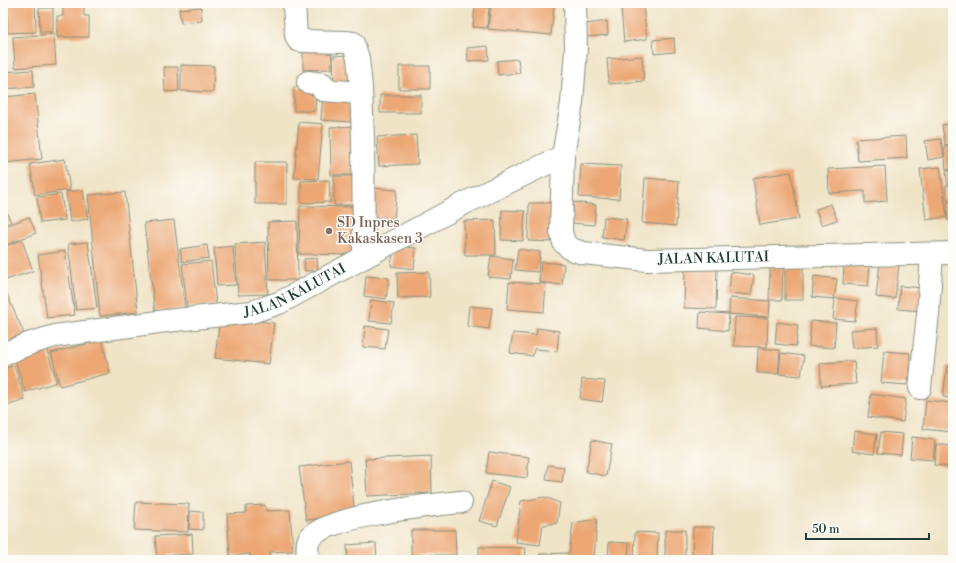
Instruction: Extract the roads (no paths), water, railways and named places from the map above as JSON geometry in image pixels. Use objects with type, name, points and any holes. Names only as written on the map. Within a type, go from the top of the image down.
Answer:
[{"type":"street","points":[[294,3],[296,35],[298,40],[353,43],[358,58],[363,139],[364,257]]},
{"type":"street","name":"JALAN KALUTAI","points":[[575,3],[576,49],[572,103],[563,156],[562,237],[564,243],[571,249],[582,253],[647,260],[942,253]]},
{"type":"street","points":[[308,82],[323,84],[323,90],[361,93]]},
{"type":"street","name":"JALAN KALUTAI","points":[[3,354],[30,343],[55,336],[166,321],[251,312],[279,303],[465,203],[563,156]]},
{"type":"street","points":[[920,388],[928,314],[942,253]]},
{"type":"street","points":[[308,560],[308,542],[310,538],[317,532],[337,523],[382,512],[461,502]]},
{"type":"place","name":"SD Inpres Kakaskasen 3","points":[[329,231]]}]
